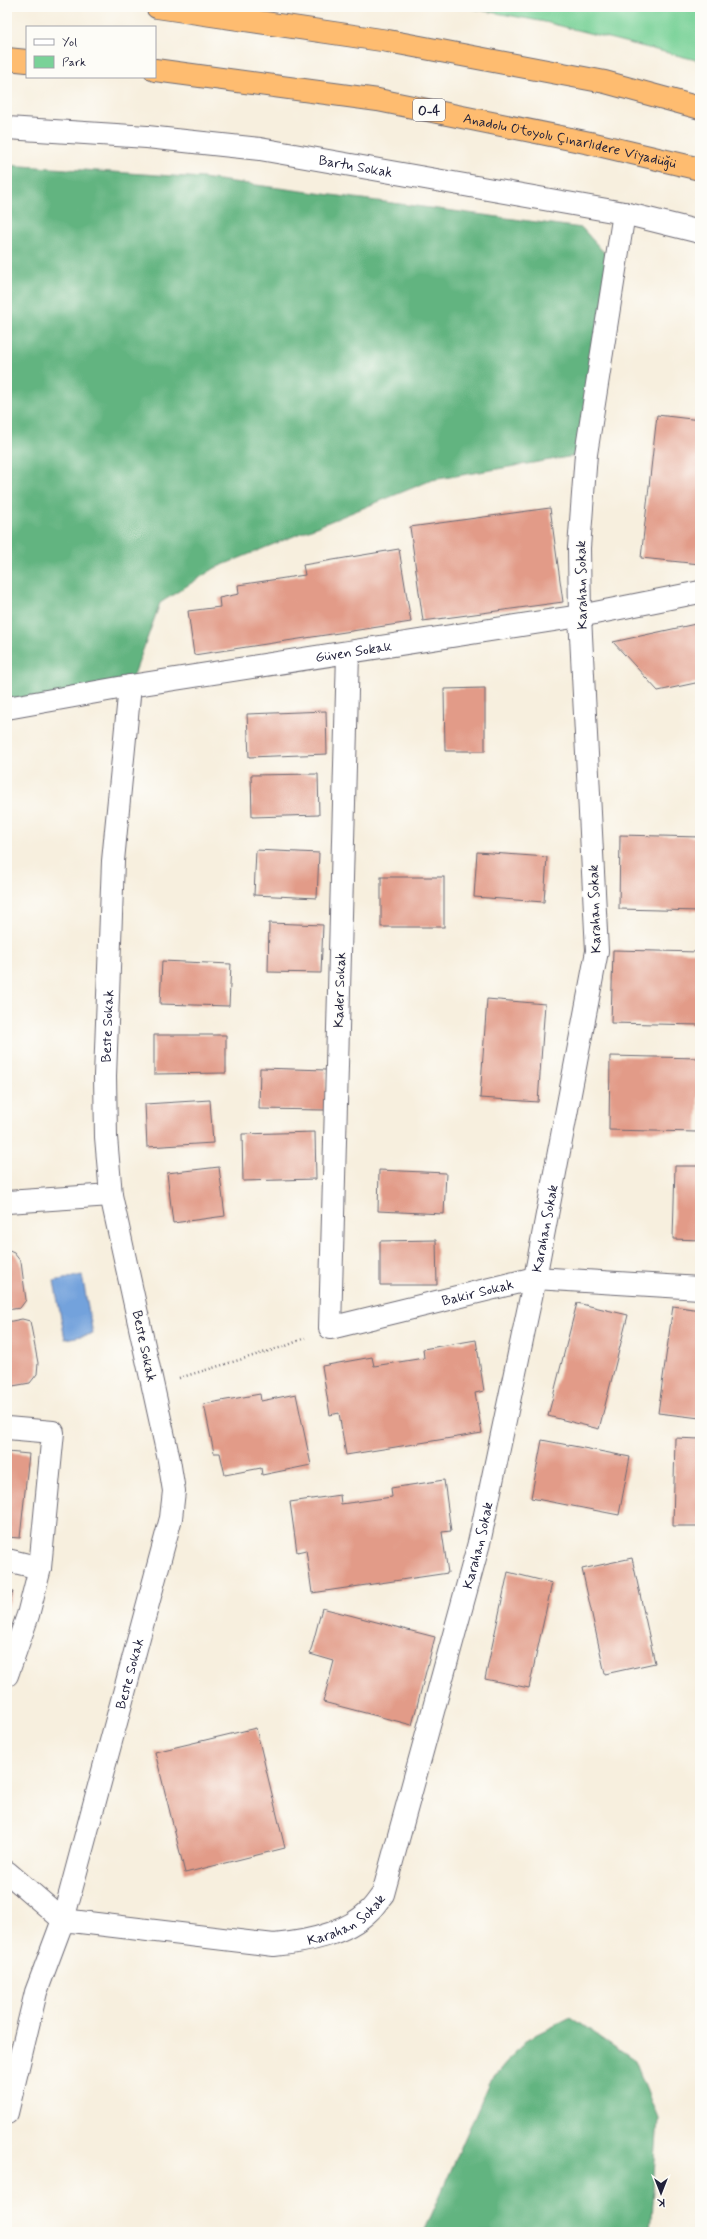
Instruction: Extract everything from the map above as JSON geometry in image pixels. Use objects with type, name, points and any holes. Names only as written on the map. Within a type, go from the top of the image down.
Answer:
[{"type":"highway","points":[[157,7],[396,43],[606,82],[700,108]]},
{"type":"highway","points":[[7,59],[26,61]]},
{"type":"highway","name":"Anadolu Otoyolu Çınarlıdere Viyadüğü","points":[[156,70],[378,100],[590,143],[700,169]]},
{"type":"street","name":"Bartu Sokak","points":[[7,128],[147,137],[260,149],[624,213],[700,232]]},
{"type":"street","name":"Karahan Sokak","points":[[63,1920],[274,1945],[296,1943],[326,1935],[351,1925],[369,1912],[382,1894],[479,1543],[535,1278],[597,951],[580,616],[579,548],[586,454],[624,213]]},
{"type":"street","name":"Güven Sokak","points":[[7,708],[130,686],[580,616],[700,592]]},
{"type":"street","name":"Kader Sokak","points":[[330,1328],[348,653]]},
{"type":"street","name":"Beste Sokak","points":[[7,2113],[36,1992],[63,1920],[171,1518],[174,1491],[112,1195],[106,1137],[105,1076],[113,862],[130,686]]},
{"type":"street","points":[[7,1202],[112,1195]]},
{"type":"street","name":"Bakir Sokak","points":[[330,1328],[535,1278],[700,1288]]},
{"type":"street","points":[[7,1428],[53,1432],[40,1568],[28,1615],[7,1676]]},
{"type":"street","points":[[7,1560],[40,1568]]},
{"type":"street","points":[[7,1872],[63,1920]]},
{"type":"path","points":[[153,1386],[286,1346]]},
{"type":"green space","points":[[464,7],[700,7],[700,61],[545,22]]},
{"type":"green space","points":[[7,165],[203,178],[582,228],[616,266],[586,454],[432,480],[215,568],[160,603],[130,686],[7,708]]},
{"type":"green space","points":[[571,2017],[635,2061],[658,2119],[650,2232],[424,2232],[489,2083],[527,2039]]},
{"type":"water","points":[[82,1275],[93,1334],[65,1339],[54,1281]]},
{"type":"building","points":[[657,415],[700,420],[700,564],[641,558]]},
{"type":"building","points":[[550,508],[563,602],[423,621],[410,527]]},
{"type":"building","points":[[399,549],[411,622],[194,655],[188,611],[220,607],[219,598],[239,594],[238,585],[305,575],[303,565]]},
{"type":"building","points":[[700,623],[700,682],[658,691],[613,642]]},
{"type":"building","points":[[485,688],[485,751],[445,751],[444,689]]},
{"type":"building","points":[[326,711],[327,754],[249,757],[247,714]]},
{"type":"building","points":[[318,774],[319,815],[252,817],[251,775]]},
{"type":"building","points":[[620,835],[700,837],[700,911],[619,909]]},
{"type":"building","points":[[256,850],[319,853],[317,898],[254,895]]},
{"type":"building","points":[[477,852],[547,857],[544,902],[474,897]]},
{"type":"building","points":[[381,877],[444,877],[444,927],[381,927]]},
{"type":"building","points":[[269,923],[323,925],[321,973],[268,972]]},
{"type":"building","points":[[613,950],[700,952],[700,1025],[611,1023]]},
{"type":"building","points":[[162,961],[231,964],[229,1006],[160,1004]]},
{"type":"building","points":[[487,999],[545,1004],[538,1102],[480,1098]]},
{"type":"building","points":[[154,1035],[226,1035],[226,1073],[154,1074]]},
{"type":"building","points":[[610,1056],[699,1058],[697,1132],[609,1130]]},
{"type":"building","points":[[260,1068],[326,1070],[325,1110],[259,1109]]},
{"type":"building","points":[[210,1100],[213,1143],[147,1147],[145,1104]]},
{"type":"building","points":[[315,1132],[316,1179],[243,1181],[242,1134]]},
{"type":"building","points":[[675,1166],[700,1166],[700,1240],[673,1239]]},
{"type":"building","points":[[219,1167],[225,1216],[173,1223],[167,1173]]},
{"type":"building","points":[[379,1170],[446,1173],[444,1214],[378,1211]]},
{"type":"building","points":[[436,1240],[437,1285],[380,1285],[380,1241]]},
{"type":"building","points":[[7,1250],[14,1253],[21,1262],[26,1300],[20,1308],[7,1310]]},
{"type":"building","points":[[577,1303],[628,1315],[599,1429],[548,1416]]},
{"type":"building","points":[[673,1306],[700,1310],[700,1418],[658,1413]]},
{"type":"building","points":[[22,1319],[30,1321],[38,1363],[37,1374],[30,1383],[7,1387],[7,1322]]},
{"type":"building","points":[[476,1340],[484,1391],[475,1393],[482,1433],[346,1455],[339,1413],[330,1415],[322,1366],[372,1357],[374,1366],[424,1358],[423,1349]]},
{"type":"building","points":[[260,1394],[261,1401],[296,1394],[311,1465],[262,1475],[261,1468],[225,1475],[220,1453],[214,1453],[204,1404]]},
{"type":"building","points":[[675,1438],[700,1439],[700,1526],[673,1526]]},
{"type":"building","points":[[542,1440],[630,1457],[619,1515],[531,1498]]},
{"type":"building","points":[[7,1452],[29,1454],[20,1538],[7,1537]]},
{"type":"building","points":[[444,1480],[451,1531],[442,1532],[448,1573],[312,1593],[306,1550],[297,1552],[290,1502],[340,1495],[341,1504],[392,1497],[391,1488]]},
{"type":"building","points":[[632,1558],[655,1663],[605,1674],[582,1569]]},
{"type":"building","points":[[508,1572],[552,1583],[529,1688],[485,1679]]},
{"type":"building","points":[[7,1589],[13,1592],[7,1609]]},
{"type":"building","points":[[322,1608],[435,1637],[412,1725],[323,1702],[334,1661],[310,1654]]},
{"type":"building","points":[[256,1728],[285,1848],[185,1873],[155,1752]]}]
